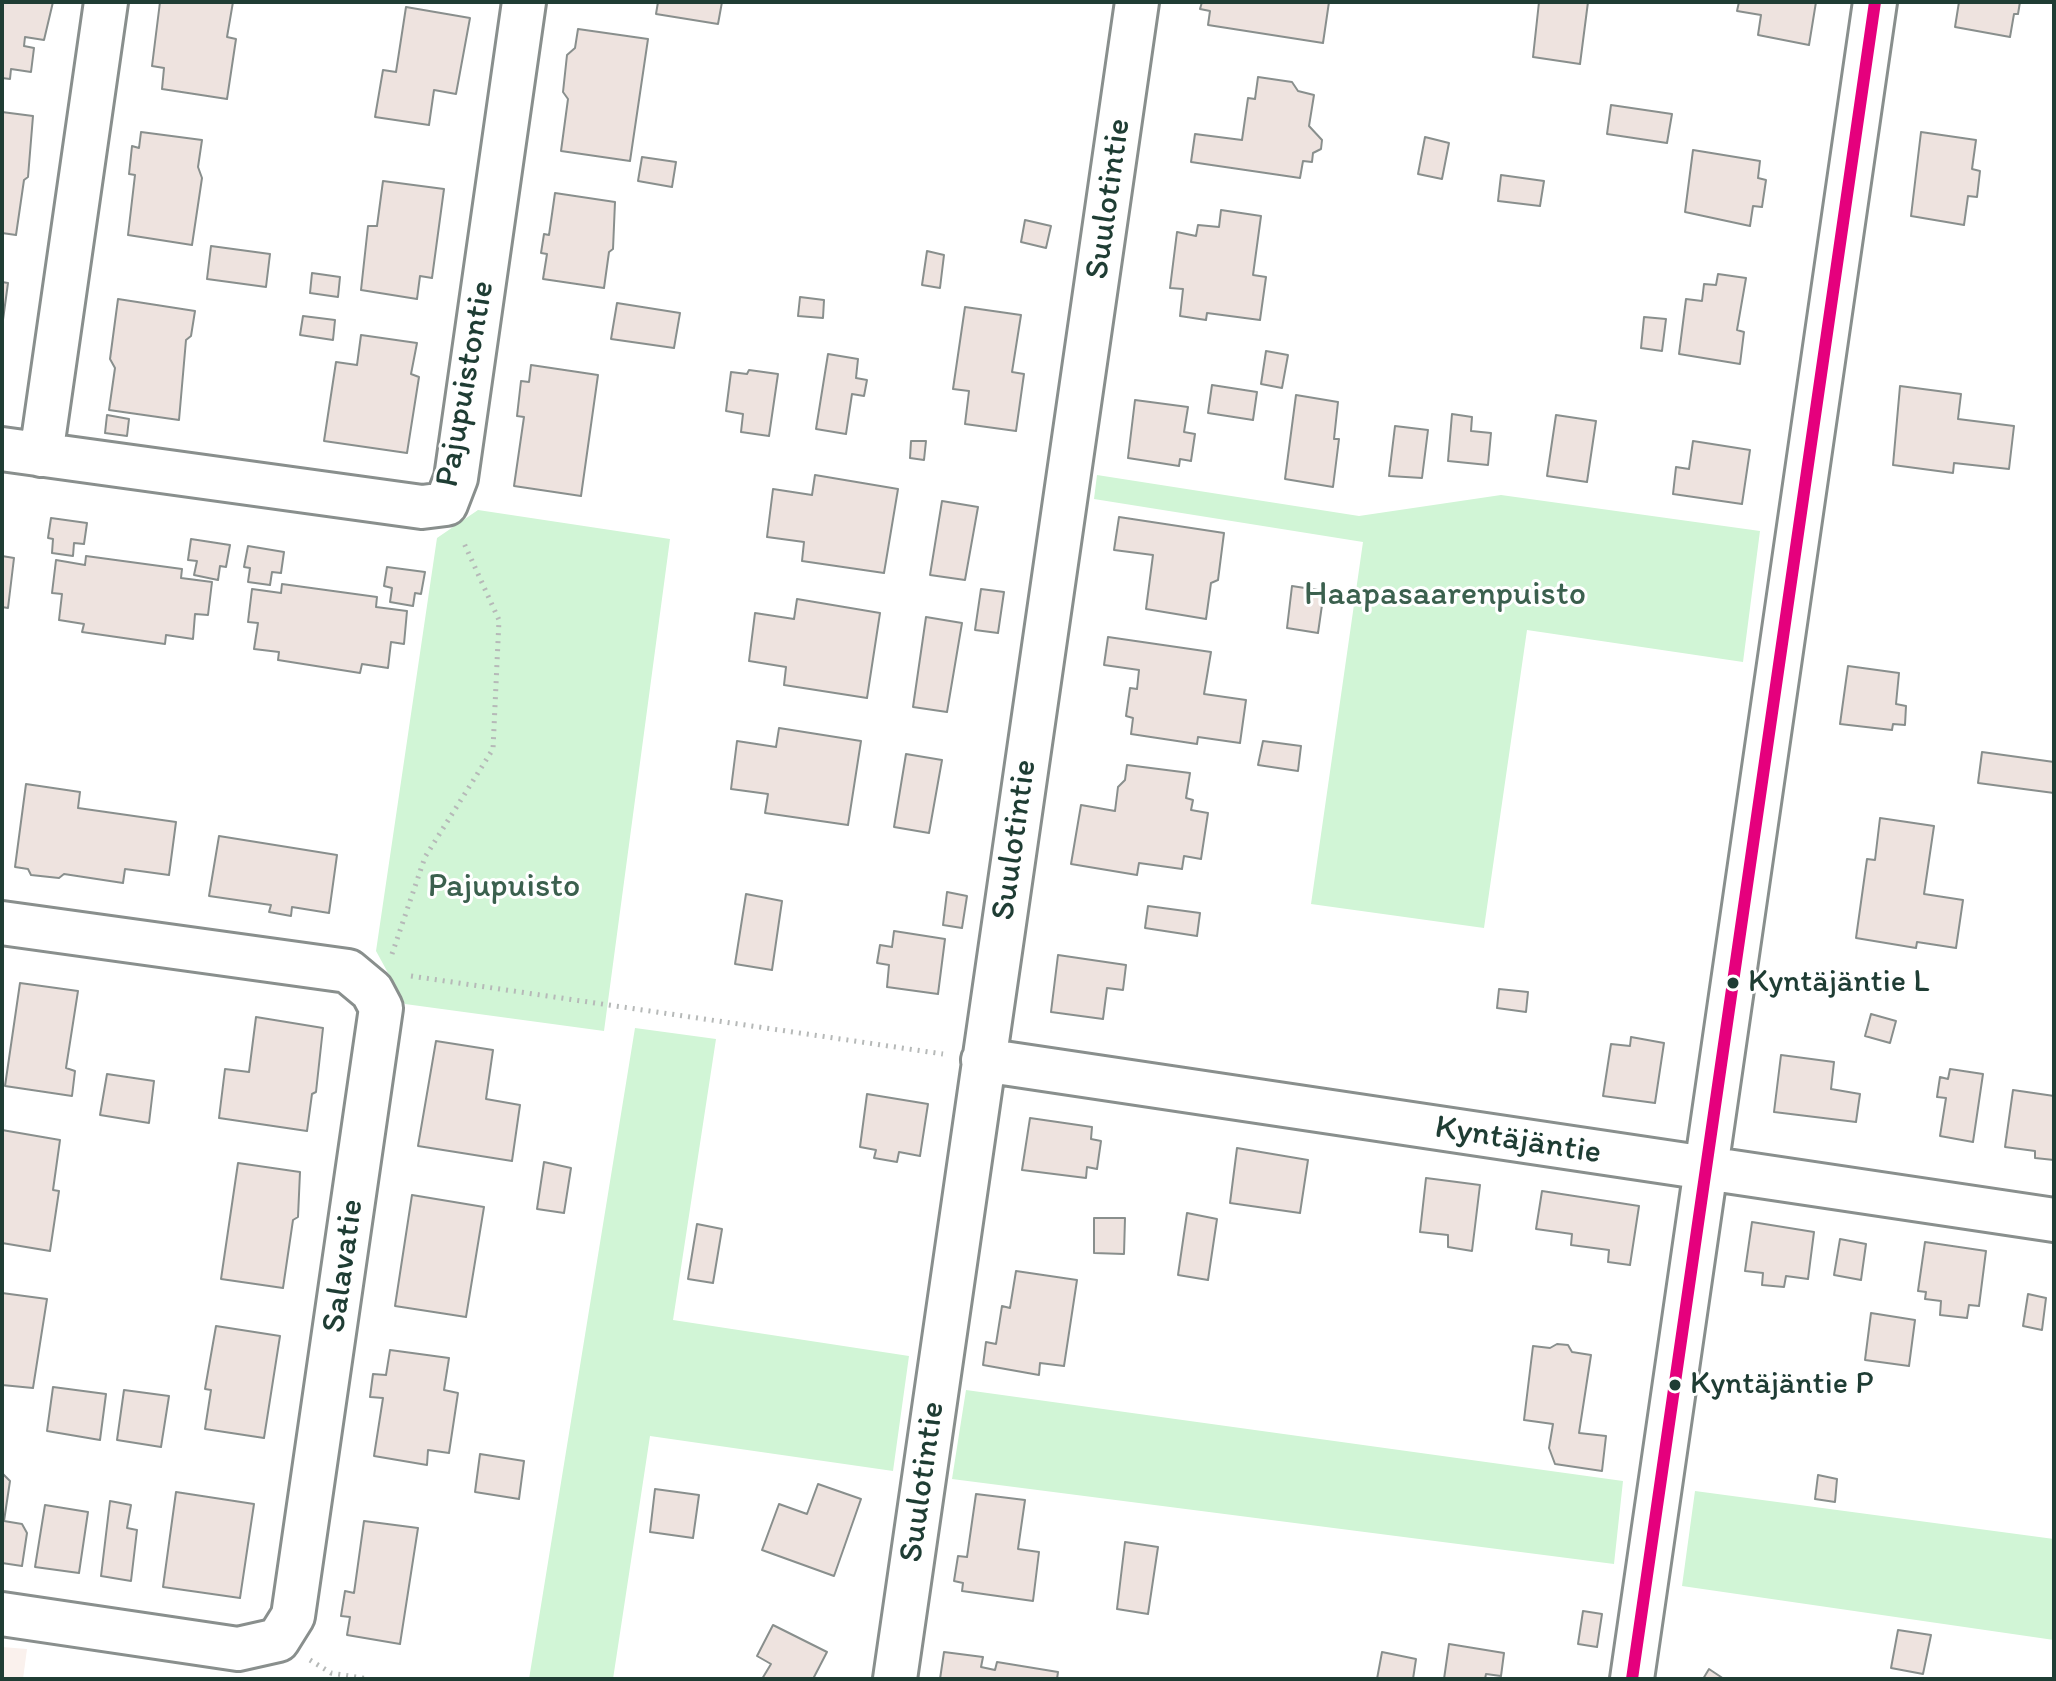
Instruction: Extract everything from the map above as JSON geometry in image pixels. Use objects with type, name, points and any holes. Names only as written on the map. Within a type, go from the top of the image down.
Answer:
[{"type":"street","name":"Pajupuistontie","points":[[106,2],[21,452],[422,507],[446,504],[456,478],[524,2]]},
{"type":"street","name":"Suulotintie","points":[[895,1679],[1137,2]]},
{"type":"street","points":[[1632,1679],[1875,2]]},
{"type":"street","points":[[2,923],[348,971],[379,981]]},
{"type":"street","name":"Salavatie","points":[[278,1640],[293,1616],[381,1008],[379,981]]},
{"type":"street","name":"Kyntäjäntie","points":[[983,1060],[2054,1220]]},
{"type":"street","points":[[2,1614],[238,1649],[278,1640]]},
{"type":"path","points":[[446,504],[499,620],[493,749],[425,857],[379,981],[983,1060]]},
{"type":"path","points":[[278,1640],[331,1673],[369,1679]]},
{"type":"shaded area","points":[[2,1647],[27,1649],[23,1679],[2,1679]]},
{"type":"green space","name":"Haapasaarenpuisto","points":[[1097,475],[1359,516],[1501,495],[1760,531],[1743,662],[1527,630],[1484,928],[1311,904],[1363,542],[1094,499]]},
{"type":"green space","name":"Pajupuisto","points":[[478,510],[670,539],[604,1031],[405,1004],[376,951],[437,538]]},
{"type":"green space","points":[[635,1028],[716,1039],[673,1320],[909,1356],[893,1471],[650,1436],[613,1679],[529,1679]]},
{"type":"green space","points":[[966,1390],[1623,1481],[1614,1564],[952,1479]]},
{"type":"green space","points":[[1695,1491],[2054,1539],[2054,1640],[1682,1586]]},
{"type":"building","points":[[2,2],[53,2],[44,40],[25,37],[24,46],[34,48],[31,72],[11,69],[10,79],[2,78]]},
{"type":"building","points":[[160,2],[233,2],[227,37],[236,39],[227,99],[162,89],[164,68],[152,66]]},
{"type":"building","points":[[658,2],[722,2],[718,24],[656,14]]},
{"type":"building","points":[[1202,2],[1329,2],[1323,43],[1208,25],[1210,11],[1200,9]]},
{"type":"building","points":[[1539,2],[1588,2],[1580,64],[1533,57]]},
{"type":"building","points":[[1739,2],[1816,2],[1809,45],[1758,35],[1761,15],[1737,11]]},
{"type":"building","points":[[1959,2],[2020,2],[2018,14],[2014,14],[2010,37],[1955,27]]},
{"type":"building","points":[[406,7],[470,18],[456,94],[434,90],[429,125],[375,117],[383,70],[396,72]]},
{"type":"building","points":[[578,29],[648,39],[630,161],[561,151],[568,99],[563,92],[567,55],[575,48]]},
{"type":"building","points":[[1258,77],[1292,82],[1298,91],[1314,95],[1309,126],[1322,140],[1321,149],[1313,153],[1312,162],[1303,161],[1300,178],[1191,162],[1195,134],[1242,140],[1248,98],[1255,99]]},
{"type":"building","points":[[1611,105],[1672,114],[1667,143],[1607,134]]},
{"type":"building","points":[[2,112],[33,116],[28,177],[24,180],[16,235],[2,233]]},
{"type":"building","points":[[141,132],[202,140],[198,167],[202,178],[192,245],[128,235],[135,175],[129,174],[132,146],[139,148]]},
{"type":"building","points":[[1921,132],[1976,140],[1972,169],[1980,171],[1977,197],[1968,196],[1964,225],[1911,216]]},
{"type":"building","points":[[1425,137],[1449,143],[1442,179],[1418,174]]},
{"type":"building","points":[[1693,150],[1760,161],[1758,178],[1766,180],[1762,207],[1753,206],[1750,226],[1685,212]]},
{"type":"building","points":[[642,157],[676,162],[672,187],[638,181]]},
{"type":"building","points":[[1501,175],[1544,181],[1540,206],[1498,201]]},
{"type":"building","points":[[383,181],[444,189],[432,278],[420,276],[417,299],[361,290],[368,226],[377,226]]},
{"type":"building","points":[[555,193],[615,202],[613,249],[609,252],[604,288],[543,279],[547,254],[541,253],[544,234],[549,235]]},
{"type":"building","points":[[1221,210],[1261,216],[1253,275],[1266,277],[1260,320],[1207,313],[1206,320],[1180,316],[1183,289],[1170,288],[1177,232],[1196,236],[1198,225],[1219,227]]},
{"type":"building","points":[[1025,220],[1051,226],[1046,248],[1021,242]]},
{"type":"building","points":[[211,246],[270,254],[266,287],[207,279]]},
{"type":"building","points":[[927,251],[944,255],[940,288],[922,285]]},
{"type":"building","points":[[312,273],[340,277],[338,297],[310,293]]},
{"type":"building","points":[[1718,274],[1746,278],[1737,330],[1744,332],[1740,364],[1679,354],[1686,299],[1702,301],[1704,284],[1716,285]]},
{"type":"building","points":[[2,282],[8,283],[2,327]]},
{"type":"building","points":[[800,297],[824,300],[823,318],[798,316]]},
{"type":"building","points":[[118,299],[195,311],[191,336],[186,340],[179,420],[109,410],[115,368],[110,359]]},
{"type":"building","points":[[617,303],[680,313],[674,348],[611,339]]},
{"type":"building","points":[[965,307],[1021,315],[1012,372],[1024,374],[1016,431],[965,424],[969,391],[953,389]]},
{"type":"building","points":[[303,316],[335,320],[333,340],[300,335]]},
{"type":"building","points":[[1644,317],[1666,319],[1662,351],[1641,348]]},
{"type":"building","points":[[361,335],[417,343],[411,374],[419,377],[407,453],[324,441],[336,362],[357,365]]},
{"type":"building","points":[[1266,351],[1288,355],[1282,388],[1261,384]]},
{"type":"building","points":[[828,354],[858,359],[856,378],[867,380],[864,396],[852,394],[846,434],[816,429]]},
{"type":"building","points":[[531,365],[598,375],[581,496],[514,486],[524,417],[517,416],[521,381],[529,382]]},
{"type":"building","points":[[749,370],[778,374],[769,436],[741,432],[743,414],[726,411],[731,372],[747,374]]},
{"type":"building","points":[[1212,385],[1257,392],[1253,420],[1208,413]]},
{"type":"building","points":[[1900,386],[1961,394],[1958,419],[2014,426],[2009,469],[1954,463],[1953,473],[1893,465]]},
{"type":"building","points":[[1296,395],[1338,402],[1334,439],[1339,439],[1333,487],[1285,479]]},
{"type":"building","points":[[1135,400],[1188,407],[1184,432],[1195,434],[1191,461],[1180,459],[1179,466],[1128,458]]},
{"type":"building","points":[[1452,414],[1472,417],[1471,431],[1491,433],[1488,465],[1448,461]]},
{"type":"building","points":[[107,415],[129,419],[127,436],[105,433]]},
{"type":"building","points":[[1556,415],[1596,421],[1587,482],[1547,476]]},
{"type":"building","points":[[1395,426],[1428,430],[1422,478],[1389,476]]},
{"type":"building","points":[[911,441],[926,441],[924,460],[910,458]]},
{"type":"building","points":[[1693,441],[1750,450],[1742,504],[1673,494],[1676,467],[1689,469]]},
{"type":"building","points":[[815,475],[898,489],[884,573],[802,561],[804,542],[767,537],[773,489],[812,495]]},
{"type":"building","points":[[942,501],[978,507],[965,580],[930,575]]},
{"type":"building","points":[[1119,517],[1224,533],[1218,580],[1211,583],[1206,619],[1146,609],[1153,555],[1114,550]]},
{"type":"building","points":[[51,518],[87,523],[84,544],[74,543],[73,556],[52,553],[53,539],[48,538]]},
{"type":"building","points":[[191,539],[230,545],[226,567],[220,566],[218,580],[194,575],[197,561],[188,560]]},
{"type":"building","points":[[248,546],[284,552],[281,573],[272,572],[270,585],[248,582],[250,568],[244,567]]},
{"type":"building","points":[[2,556],[14,558],[8,608],[2,607]]},
{"type":"building","points":[[86,556],[182,569],[181,578],[212,582],[208,615],[195,614],[193,639],[166,635],[165,644],[82,632],[84,624],[59,620],[62,594],[52,593],[56,560],[85,565]]},
{"type":"building","points":[[387,567],[425,572],[421,594],[415,593],[413,606],[390,602],[392,588],[384,586]]},
{"type":"building","points":[[282,584],[377,597],[376,607],[407,611],[404,644],[391,642],[388,668],[362,664],[360,673],[278,660],[279,652],[254,649],[258,623],[248,622],[252,589],[281,593]]},
{"type":"building","points":[[1292,586],[1324,591],[1318,633],[1287,628]]},
{"type":"building","points":[[981,589],[1004,592],[998,633],[975,630]]},
{"type":"building","points":[[797,599],[880,613],[867,698],[784,685],[786,667],[749,661],[755,613],[794,619]]},
{"type":"building","points":[[926,617],[962,623],[947,712],[913,707]]},
{"type":"building","points":[[1108,637],[1211,652],[1204,694],[1246,700],[1240,743],[1198,737],[1197,744],[1131,734],[1133,718],[1126,716],[1130,688],[1137,689],[1139,670],[1104,665]]},
{"type":"building","points":[[1848,666],[1899,673],[1896,704],[1906,706],[1905,725],[1893,724],[1892,730],[1840,724]]},
{"type":"building","points":[[779,728],[861,741],[848,825],[765,813],[768,794],[731,789],[737,741],[776,747]]},
{"type":"building","points":[[1263,741],[1301,746],[1298,771],[1258,765]]},
{"type":"building","points":[[1982,752],[2054,762],[2054,793],[1978,783]]},
{"type":"building","points":[[906,754],[942,760],[929,833],[894,827]]},
{"type":"building","points":[[1127,765],[1190,773],[1186,798],[1193,800],[1191,810],[1208,813],[1201,859],[1184,856],[1182,869],[1139,863],[1137,875],[1071,864],[1081,805],[1115,811],[1118,787],[1125,780]]},
{"type":"building","points":[[26,784],[80,792],[78,808],[176,822],[169,875],[125,869],[123,883],[64,874],[59,878],[31,875],[28,869],[15,867]]},
{"type":"building","points":[[1880,818],[1934,826],[1924,894],[1963,900],[1956,948],[1917,942],[1916,948],[1856,938],[1867,859],[1875,860]]},
{"type":"building","points":[[219,836],[337,855],[329,913],[292,907],[291,916],[269,912],[271,905],[209,896]]},
{"type":"building","points":[[947,892],[967,896],[962,928],[943,925]]},
{"type":"building","points":[[746,894],[782,901],[772,970],[735,964]]},
{"type":"building","points":[[1148,906],[1200,913],[1197,936],[1145,928]]},
{"type":"building","points":[[894,931],[945,939],[938,994],[887,987],[889,965],[877,963],[880,945],[892,947]]},
{"type":"building","points":[[1058,955],[1126,965],[1123,990],[1107,988],[1103,1019],[1051,1012]]},
{"type":"building","points":[[20,983],[78,991],[66,1068],[75,1071],[72,1096],[5,1086]]},
{"type":"building","points":[[1499,989],[1528,992],[1526,1012],[1497,1008]]},
{"type":"building","points":[[1871,1014],[1896,1021],[1890,1043],[1865,1036]]},
{"type":"building","points":[[256,1017],[323,1028],[316,1092],[312,1094],[307,1131],[219,1118],[225,1069],[249,1072]]},
{"type":"building","points":[[1631,1037],[1664,1043],[1655,1103],[1603,1096],[1611,1044],[1630,1046]]},
{"type":"building","points":[[436,1041],[493,1050],[486,1099],[520,1105],[512,1161],[418,1146]]},
{"type":"building","points":[[1781,1055],[1834,1062],[1831,1089],[1860,1094],[1856,1122],[1774,1112]]},
{"type":"building","points":[[1950,1069],[1983,1074],[1973,1142],[1940,1136],[1946,1098],[1937,1097],[1940,1077],[1948,1079]]},
{"type":"building","points":[[107,1074],[154,1081],[149,1123],[100,1115]]},
{"type":"building","points":[[2013,1090],[2054,1096],[2054,1160],[2035,1158],[2035,1151],[2005,1147]]},
{"type":"building","points":[[867,1094],[928,1104],[920,1156],[899,1152],[897,1162],[874,1158],[876,1150],[860,1147]]},
{"type":"building","points":[[1030,1118],[1092,1127],[1091,1139],[1101,1141],[1097,1169],[1087,1167],[1086,1178],[1022,1170]]},
{"type":"building","points":[[2,1130],[60,1140],[53,1190],[59,1191],[50,1251],[2,1243]]},
{"type":"building","points":[[1237,1148],[1308,1160],[1300,1213],[1230,1203]]},
{"type":"building","points":[[544,1162],[571,1168],[564,1213],[537,1209]]},
{"type":"building","points":[[238,1163],[300,1172],[298,1217],[293,1220],[283,1288],[221,1279]]},
{"type":"building","points":[[1426,1178],[1480,1185],[1472,1251],[1448,1247],[1448,1235],[1420,1232]]},
{"type":"building","points":[[1542,1191],[1639,1206],[1630,1265],[1608,1262],[1609,1250],[1571,1245],[1572,1234],[1536,1229]]},
{"type":"building","points":[[412,1195],[484,1207],[466,1317],[395,1306]]},
{"type":"building","points":[[1187,1213],[1217,1219],[1208,1280],[1178,1275]]},
{"type":"building","points":[[1094,1218],[1125,1218],[1124,1254],[1094,1253]]},
{"type":"building","points":[[1752,1222],[1814,1232],[1808,1279],[1786,1276],[1784,1287],[1762,1285],[1763,1273],[1745,1271]]},
{"type":"building","points":[[697,1224],[722,1229],[713,1283],[688,1279]]},
{"type":"building","points":[[1840,1239],[1866,1244],[1861,1280],[1834,1275]]},
{"type":"building","points":[[1925,1242],[1986,1251],[1979,1306],[1969,1305],[1967,1318],[1940,1315],[1941,1301],[1925,1299],[1926,1292],[1918,1291]]},
{"type":"building","points":[[1016,1271],[1077,1280],[1064,1366],[1040,1363],[1039,1375],[983,1365],[986,1342],[996,1344],[1002,1306],[1010,1308]]},
{"type":"building","points":[[2,1293],[47,1299],[33,1388],[2,1385]]},
{"type":"building","points":[[2028,1294],[2046,1298],[2042,1330],[2023,1326]]},
{"type":"building","points":[[1871,1313],[1915,1320],[1909,1366],[1865,1360]]},
{"type":"building","points":[[216,1326],[280,1336],[264,1438],[205,1429],[211,1390],[205,1389]]},
{"type":"building","points":[[1557,1344],[1568,1345],[1572,1352],[1591,1355],[1579,1433],[1606,1436],[1602,1471],[1555,1464],[1549,1448],[1553,1424],[1524,1420],[1533,1346],[1550,1348]]},
{"type":"building","points":[[390,1350],[449,1358],[444,1390],[458,1393],[449,1453],[428,1450],[427,1465],[374,1456],[383,1398],[370,1397],[373,1374],[386,1375]]},
{"type":"building","points":[[53,1387],[106,1394],[100,1440],[47,1431]]},
{"type":"building","points":[[124,1390],[169,1396],[161,1447],[117,1440]]},
{"type":"building","points":[[480,1454],[524,1461],[519,1499],[475,1492]]},
{"type":"building","points":[[2,1473],[10,1481],[4,1521],[22,1524],[27,1533],[22,1566],[2,1563]]},
{"type":"building","points":[[1818,1475],[1837,1479],[1835,1502],[1815,1499]]},
{"type":"building","points":[[818,1484],[861,1499],[834,1576],[762,1550],[779,1504],[807,1514]]},
{"type":"building","points":[[655,1489],[699,1495],[693,1538],[650,1532]]},
{"type":"building","points":[[176,1492],[254,1504],[240,1598],[163,1587]]},
{"type":"building","points":[[976,1494],[1025,1500],[1018,1549],[1039,1552],[1033,1601],[962,1591],[963,1583],[954,1581],[958,1556],[967,1557]]},
{"type":"building","points":[[110,1501],[131,1505],[127,1528],[137,1530],[131,1581],[101,1576]]},
{"type":"building","points":[[45,1505],[88,1512],[79,1573],[35,1567]]},
{"type":"building","points":[[364,1521],[418,1528],[400,1644],[347,1635],[350,1617],[341,1616],[345,1591],[354,1593]]},
{"type":"building","points":[[1125,1542],[1158,1547],[1148,1614],[1117,1609]]},
{"type":"building","points":[[1583,1611],[1602,1614],[1597,1647],[1578,1644]]},
{"type":"building","points":[[773,1625],[827,1652],[813,1679],[762,1679],[771,1664],[757,1656]]},
{"type":"building","points":[[1898,1630],[1931,1635],[1923,1674],[1891,1668]]},
{"type":"building","points":[[1449,1644],[1504,1653],[1501,1676],[1486,1674],[1485,1679],[1444,1679]]},
{"type":"building","points":[[944,1652],[983,1657],[981,1667],[995,1670],[997,1662],[1058,1672],[1057,1679],[940,1679]]},
{"type":"building","points":[[1382,1652],[1416,1659],[1413,1679],[1377,1679]]},
{"type":"building","points":[[1709,1669],[1724,1679],[1703,1679]]},
{"type":"transit line","points":[[1632,1679],[1875,2]]},
{"type":"place","name":"Kyntäjäntie L","points":[[1733,983]]},
{"type":"place","name":"Kyntäjäntie P","points":[[1675,1385]]}]
